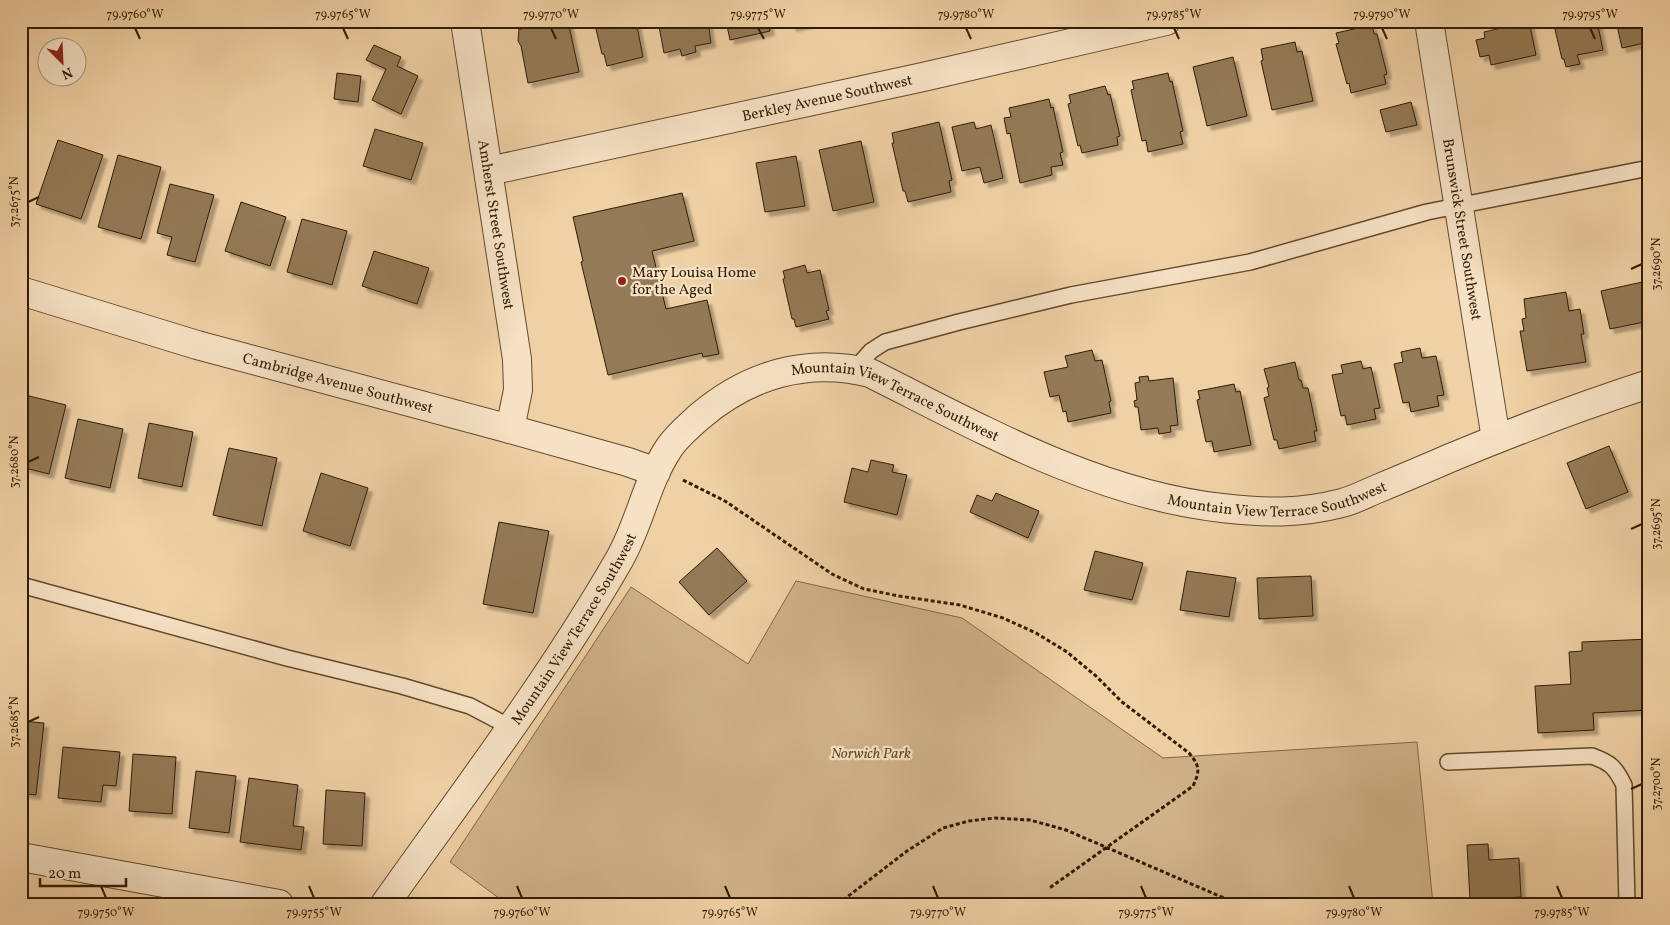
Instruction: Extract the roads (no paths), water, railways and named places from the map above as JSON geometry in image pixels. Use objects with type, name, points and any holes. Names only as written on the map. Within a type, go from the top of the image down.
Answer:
[{"type":"street","name":"Amherst Street Southwest","points":[[465,21],[517,359],[518,390],[510,429]]},
{"type":"street","name":"Berkley Avenue Southwest","points":[[489,171],[932,75],[1166,21]]},
{"type":"street","name":"Brunswick Street Southwest","points":[[1429,21],[1496,439]]},
{"type":"street","name":"Cambridge Avenue Southwest","points":[[21,291],[197,344],[510,429],[628,462],[656,472]]},
{"type":"street","name":"Mountain View Terrace Southwest","points":[[385,904],[566,645],[620,559],[632,535],[656,472],[670,446],[699,417],[725,398],[761,379],[788,370],[823,366],[870,373],[996,436],[1085,475],[1143,494],[1202,506],[1262,513],[1304,511],[1344,502],[1585,404],[1649,384]]},
{"type":"street","points":[[21,857],[279,904]]},
{"type":"lane","points":[[855,370],[871,351],[885,342],[959,322],[1071,295],[1250,262],[1457,205],[1649,168]]},
{"type":"lane","points":[[21,584],[287,658],[402,686],[470,706],[510,727]]},
{"type":"lane","points":[[1448,762],[1592,756],[1607,762],[1617,771],[1624,785],[1627,904]]},
{"type":"place","name":"Mary Louisa Home for the Aged","points":[[622,281]]},
{"type":"park label","name":"Norwich Park","points":[[871,753]]}]
